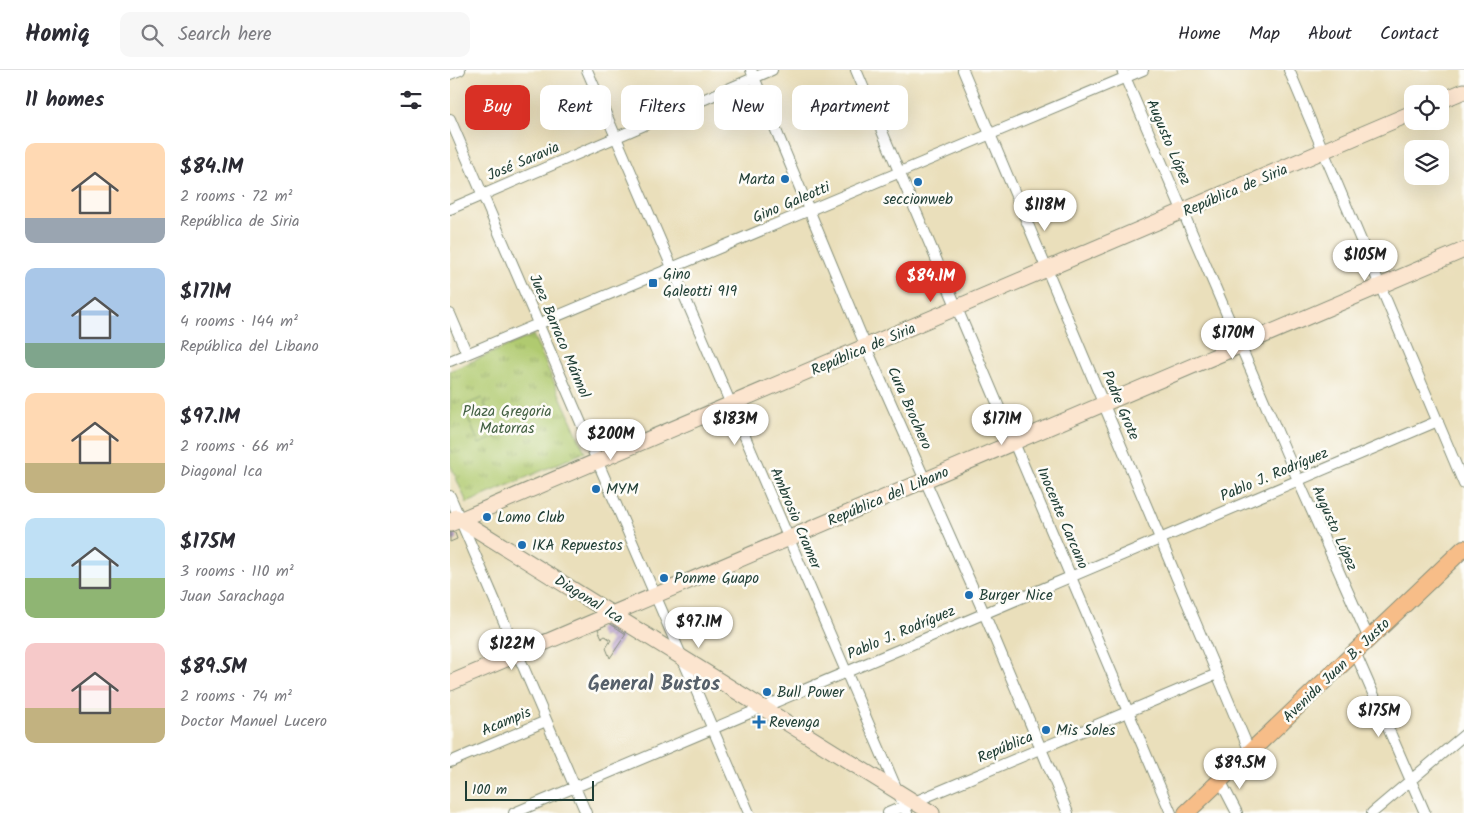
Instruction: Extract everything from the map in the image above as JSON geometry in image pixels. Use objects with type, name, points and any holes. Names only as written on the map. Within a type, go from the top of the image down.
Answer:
[{"type":"main road","points":[[1449,97],[1464,91]]},
{"type":"main road","name":"República de Siria","points":[[453,519],[598,461],[1404,117]]},
{"type":"main road","name":"República del Libano","points":[[450,683],[1464,250]]},
{"type":"main road","name":"Diagonal Ica","points":[[453,519],[682,656],[898,792],[908,807],[932,813]]},
{"type":"main road","name":"Avenida Juan B. Justo","points":[[1186,813],[1464,548]]},
{"type":"street","points":[[450,74],[460,70]]},
{"type":"street","name":"Ambrosio Cramer","points":[[587,70],[898,792]]},
{"type":"street","name":"José Saravia","points":[[450,209],[616,137],[753,74],[772,70]]},
{"type":"street","name":"Inocente Carcano","points":[[856,70],[1170,813]]},
{"type":"street","name":"Padre Grote","points":[[963,70],[1250,752]]},
{"type":"street","name":"Gino Galeotti","points":[[450,361],[990,134],[1124,74],[1143,70]]},
{"type":"street","points":[[1289,70],[1464,484]]},
{"type":"street","name":"Cura Brochero","points":[[753,74],[866,347],[984,613],[1068,813]]},
{"type":"street","name":"Augusto López","points":[[1124,74],[1298,480],[1369,639]]},
{"type":"street","name":"Juez Barraco Mármol","points":[[450,119],[749,813]]},
{"type":"street","points":[[450,314],[466,354]]},
{"type":"street","name":"Pablo J. Rodríguez","points":[[514,813],[1438,420]]},
{"type":"street","points":[[450,496],[453,519],[518,654],[586,813]]},
{"type":"street","points":[[1355,652],[1425,813]]},
{"type":"street","name":"República","points":[[888,813],[908,807],[1041,748],[1217,674]]},
{"type":"street","name":"Acampis","points":[[450,762],[546,721]]},
{"type":"street","points":[[1372,813],[1464,735]]},
{"type":"street","points":[[1220,780],[1237,813]]},
{"type":"green space","name":"Plaza Gregoria Matorras","points":[[533,335],[585,452],[467,503],[450,464],[450,371]]},
{"type":"green space","points":[[482,398],[498,436],[479,444],[463,406]]},
{"type":"building","points":[[450,532],[455,533],[457,539],[450,542]]},
{"type":"building","points":[[609,623],[626,634],[610,658],[606,648],[611,640],[605,636],[602,638],[598,629]]},
{"type":"place","name":"Marta","points":[[785,179]]},
{"type":"place","name":"seccionweb","points":[[918,182]]},
{"type":"place","name":"Gino Galeotti 919","points":[[653,283]]},
{"type":"place","name":"MYM","points":[[596,489]]},
{"type":"place","name":"Lomo Club","points":[[487,517]]},
{"type":"place","name":"IKA Repuestos","points":[[522,545]]},
{"type":"place","name":"Ponme Guapo","points":[[664,578]]},
{"type":"place","name":"Burger Nice","points":[[969,595]]},
{"type":"place","name":"Bull Power","points":[[767,692]]},
{"type":"place","name":"Revenga","points":[[759,722]]},
{"type":"place","name":"Mis Soles","points":[[1046,730]]},
{"type":"district","name":"General Bustos","points":[[654,683]]}]
